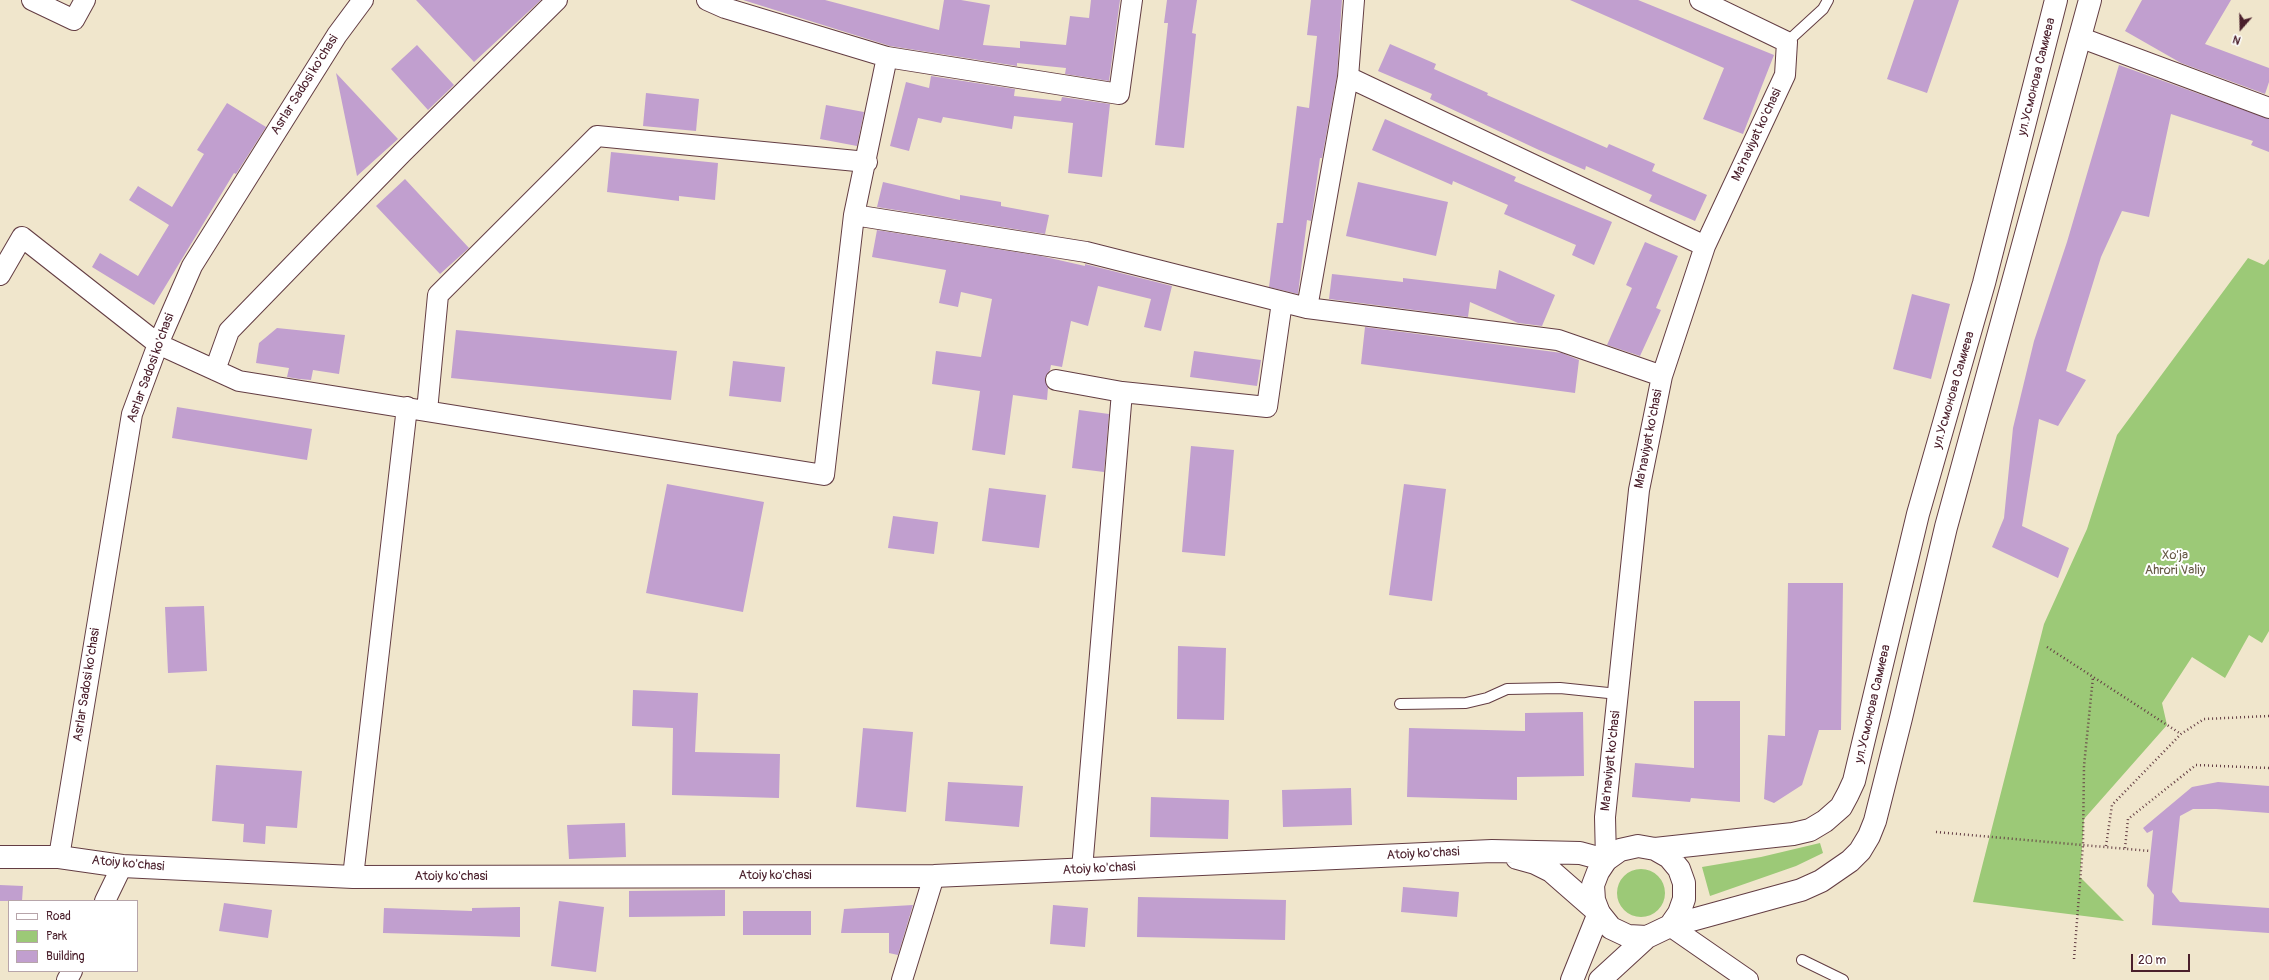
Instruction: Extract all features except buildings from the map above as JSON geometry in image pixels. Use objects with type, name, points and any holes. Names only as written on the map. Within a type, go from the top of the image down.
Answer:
[{"type":"main road","name":"ул.Усмонова Самиева","points":[[1655,849],[1793,834],[1810,830],[1834,815],[1841,806],[1854,781],[1918,514],[1984,284],[2056,0]]},
{"type":"main road","points":[[1600,980],[1647,936],[1670,926],[1801,890],[1821,881],[1850,861],[1860,851],[1869,836],[1875,821],[1902,718],[1948,519],[2090,0]]},
{"type":"main road","points":[[1647,936],[1628,936],[1611,928],[1599,913],[1594,900],[1593,885],[1598,872],[1606,860],[1620,850],[1638,846],[1655,849],[1669,857],[1679,869],[1684,883],[1684,899],[1679,913],[1670,926]]},
{"type":"main road","name":"Atoiy ko'chasi","points":[[0,856],[59,857],[122,866],[353,877],[934,876],[1492,851],[1580,853],[1606,860]]},
{"type":"main road","name":"Atoiy ko'chasi","points":[[1492,851],[1535,863],[1551,871],[1599,913]]},
{"type":"main road","points":[[1572,980],[1599,913]]},
{"type":"street","points":[[32,0],[74,20],[85,0]]},
{"type":"street","name":"Asrlar Sadosi ko'chasi","points":[[59,857],[132,414],[158,344],[192,266],[337,35],[363,0]]},
{"type":"street","points":[[215,370],[229,331],[402,153],[558,0]]},
{"type":"street","points":[[707,0],[725,8],[887,57],[1119,94],[1132,0]]},
{"type":"street","points":[[1307,308],[1348,77],[1354,0]]},
{"type":"street","points":[[1700,0],[1786,42]]},
{"type":"street","points":[[2079,37],[2269,108]]},
{"type":"street","name":"Ma'naviyat ko'chasi","points":[[1606,860],[1605,817],[1639,490],[1662,376],[1705,246],[1785,75],[1786,42]]},
{"type":"street","points":[[0,275],[22,237],[158,344],[239,381],[824,475],[854,215],[867,162],[887,57]]},
{"type":"street","points":[[1348,77],[1705,246]]},
{"type":"street","points":[[427,411],[438,295],[596,136],[867,162]]},
{"type":"street","points":[[854,215],[1086,252],[1307,308],[1558,340],[1662,376]]},
{"type":"street","points":[[1056,380],[1122,392],[1267,407],[1282,302]]},
{"type":"street","points":[[1082,869],[1122,392]]},
{"type":"street","points":[[353,877],[407,407]]},
{"type":"street","points":[[105,900],[122,866]]},
{"type":"street","points":[[902,980],[934,876]]},
{"type":"street","points":[[1670,926],[1748,980]]},
{"type":"lane","points":[[1786,42],[1823,9],[1828,0]]},
{"type":"lane","points":[[1400,704],[1466,703],[1487,698],[1507,689],[1560,688],[1618,694]]},
{"type":"lane","points":[[1802,960],[1843,980]]},
{"type":"path","points":[[2047,647],[2181,734]]},
{"type":"path","points":[[2074,959],[2083,844],[2084,766],[2092,677]]},
{"type":"path","points":[[2106,846],[2112,805],[2181,734],[2204,719],[2269,716]]},
{"type":"path","points":[[2125,848],[2128,819],[2196,765],[2269,768]]},
{"type":"path","points":[[1936,832],[2150,851]]},
{"type":"green space","name":"Xo'ja Ahrori Valiy","points":[[2248,258],[2264,265],[2269,259],[2269,631],[2262,643],[2249,635],[2225,678],[2192,657],[2162,703],[2167,725],[2084,819],[2080,877],[2124,921],[1973,902],[2044,624],[2087,529],[2117,435]]},
{"type":"green space","points":[[1820,843],[1823,853],[1796,866],[1710,896],[1702,867],[1761,857]]},
{"type":"green space","points":[[1641,869],[1650,871],[1658,876],[1663,884],[1665,893],[1663,902],[1658,910],[1650,915],[1641,917],[1632,915],[1624,910],[1619,902],[1617,893],[1619,884],[1624,876],[1632,871]]}]
